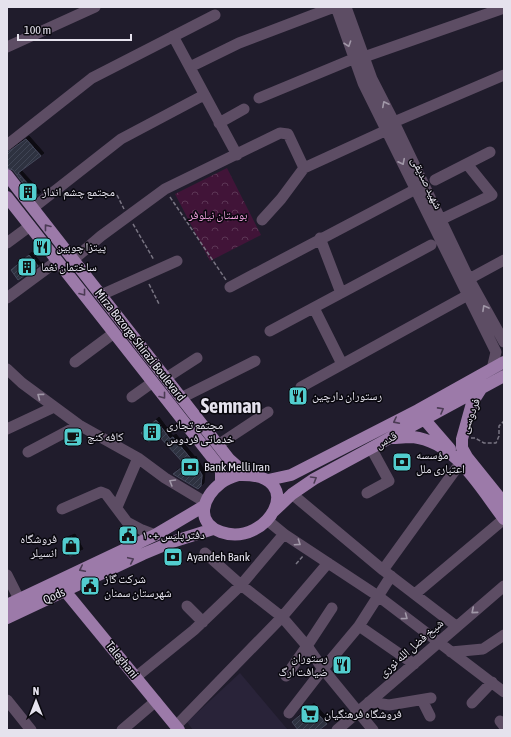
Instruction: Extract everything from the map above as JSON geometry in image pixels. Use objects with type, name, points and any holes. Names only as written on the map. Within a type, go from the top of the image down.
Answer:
[{"type":"main road","name":"Mirza Bozorge Shirazi Boulevard","points":[[7,175],[229,459],[247,475]]},
{"type":"main road","name":"Mirza Bozorge Shirazi Boulevard","points":[[7,197],[218,465],[221,483]]},
{"type":"main road","name":"قدس","points":[[270,516],[292,494],[314,479],[390,438],[421,414],[504,362]]},
{"type":"main road","name":"قدس","points":[[268,480],[291,475],[504,376]]},
{"type":"main road","name":"فردوسی","points":[[483,387],[472,403],[462,439],[462,448],[467,457],[504,504]]},
{"type":"main road","points":[[177,413],[185,402]]},
{"type":"main road","name":"فردوسی","points":[[421,414],[461,462],[504,519]]},
{"type":"main road","name":"فردوسی","points":[[390,438],[413,437],[431,442],[448,451],[461,462]]},
{"type":"main road","points":[[238,475],[247,475],[257,476],[268,480],[276,489],[277,501],[270,516],[260,527],[243,534],[224,533],[213,529],[205,520],[204,504],[221,483],[238,475]]},
{"type":"main road","name":"Qods","points":[[7,605],[155,535],[204,504]]},
{"type":"main road","points":[[180,520],[187,523],[190,529],[189,537]]},
{"type":"main road","name":"Qods","points":[[7,618],[143,554],[172,542],[213,529]]},
{"type":"main road","name":"Taleghani","points":[[65,591],[177,728]]},
{"type":"street","points":[[7,47],[94,7]]},
{"type":"street","name":"شهید صدیقی","points":[[335,7],[359,58]]},
{"type":"street","points":[[190,67],[239,43],[335,7]]},
{"type":"street","name":"شهید صدیقی","points":[[346,7],[359,58],[363,83],[390,126],[440,220],[469,279],[489,326],[496,352],[492,369]]},
{"type":"street","points":[[259,98],[359,58],[504,8]]},
{"type":"street","points":[[7,145],[92,78],[215,15]]},
{"type":"street","points":[[173,36],[237,155]]},
{"type":"street","points":[[262,220],[281,199],[304,168],[390,126],[499,78]]},
{"type":"street","points":[[33,208],[121,139],[204,95]]},
{"type":"street","points":[[220,123],[244,109]]},
{"type":"street","name":"شهید صدیقی","points":[[390,126],[416,189],[468,295],[489,326],[504,342]]},
{"type":"street","points":[[73,260],[102,236],[165,189],[280,133],[288,134],[304,168]]},
{"type":"street","points":[[435,180],[490,152]]},
{"type":"street","points":[[440,220],[492,195],[467,164]]},
{"type":"street","points":[[230,287],[320,238],[416,189]]},
{"type":"street","points":[[7,243],[30,226]]},
{"type":"street","points":[[320,238],[341,293]]},
{"type":"street","points":[[270,331],[431,245]]},
{"type":"street","points":[[469,279],[504,260]]},
{"type":"street","points":[[7,298],[58,261]]},
{"type":"street","points":[[101,295],[177,261]]},
{"type":"street","points":[[301,387],[468,295]]},
{"type":"street","points":[[314,308],[342,364]]},
{"type":"street","points":[[75,362],[114,333]]},
{"type":"street","points":[[166,378],[197,358]]},
{"type":"street","points":[[185,402],[255,361]]},
{"type":"street","points":[[7,369],[22,383],[80,425],[138,458],[204,504]]},
{"type":"street","points":[[132,397],[153,382]]},
{"type":"street","points":[[7,429],[54,407]]},
{"type":"street","points":[[218,445],[268,412]]},
{"type":"street","points":[[28,452],[80,425]]},
{"type":"street","points":[[367,493],[389,481],[371,448]]},
{"type":"street","points":[[117,507],[138,458]]},
{"type":"street","points":[[289,713],[359,626],[378,596],[387,573],[461,462]]},
{"type":"street","points":[[62,509],[101,492],[106,494],[128,522],[155,535]]},
{"type":"street","points":[[292,494],[387,573],[456,626]]},
{"type":"street","points":[[270,516],[284,534],[378,596],[504,692]]},
{"type":"street","points":[[415,594],[504,519]]},
{"type":"street","points":[[136,677],[203,622],[241,584],[284,534]]},
{"type":"street","points":[[205,553],[282,617],[307,646],[323,669],[373,730]]},
{"type":"street","points":[[177,728],[282,617],[328,563]]},
{"type":"street","points":[[7,575],[19,599]]},
{"type":"street","name":"شیخ فضل الله نوری","points":[[336,730],[504,586]]},
{"type":"street","points":[[186,606],[203,622]]},
{"type":"street","points":[[286,676],[332,608]]},
{"type":"street","points":[[359,626],[414,664]]},
{"type":"street","points":[[451,652],[483,649],[504,635]]},
{"type":"street","points":[[472,703],[492,682]]},
{"type":"street","points":[[369,702],[389,705],[427,699],[430,716]]},
{"type":"street","points":[[7,700],[31,730]]},
{"type":"street","points":[[122,730],[156,701]]},
{"type":"path","points":[[165,189],[230,287]]},
{"type":"path","points":[[117,195],[128,217],[159,269]]},
{"type":"path","points":[[144,275],[159,304]]},
{"type":"path","points":[[462,439],[476,438],[484,444],[496,444],[499,436],[499,426],[504,421]]},
{"type":"shaded area","points":[[240,673],[288,730],[193,730],[187,722]]},
{"type":"green space","name":"بوستان نیلوفر","points":[[227,168],[261,235],[210,261],[175,194]]},
{"type":"building","points":[[26,139],[41,156],[18,173],[38,195],[34,198],[13,170],[7,168],[7,152]]},
{"type":"building","name":"ساختمان نغما","points":[[29,255],[38,266],[18,280],[11,270]]},
{"type":"building","points":[[156,420],[170,439],[173,437],[192,460],[193,459],[202,475],[201,486],[198,489],[173,474],[185,465],[158,435],[149,442],[141,433]]},
{"type":"building","name":"فروشگاه انسیلر","points":[[72,537],[80,552],[70,556],[62,541]]},
{"type":"building","name":"فروشگاه فرهنگیان","points":[[311,706],[327,724],[319,730],[298,730],[292,722]]},
{"type":"place","name":"مجتمع چشم انداز","points":[[28,192]]},
{"type":"place","name":"پیتزا چوبین","points":[[42,247]]},
{"type":"place","name":"ساختمان نغما","points":[[27,267]]},
{"type":"place","name":"رستوران دارچین","points":[[298,396]]},
{"type":"place","name":"مجتمع تجاری خدماتی فردوس","points":[[152,432]]},
{"type":"place","name":"کافه کنج","points":[[73,437]]},
{"type":"place","name":"مؤسسه اعتباری ملل","points":[[402,462]]},
{"type":"place","name":"Bank Melli Iran","points":[[190,467]]},
{"type":"place","name":"دفتر پلیس +۱۰","points":[[128,535]]},
{"type":"place","name":"فروشگاه انسیلر","points":[[71,546]]},
{"type":"place","name":"Ayandeh Bank","points":[[173,557]]},
{"type":"place","name":"شرکت گاز شهرستان سمنان","points":[[90,586]]},
{"type":"place","name":"رستوران ضیافت ارگ","points":[[342,665]]},
{"type":"place","name":"فروشگاه فرهنگیان","points":[[310,714]]},
{"type":"district","name":"Semnan","points":[[231,405]]}]
